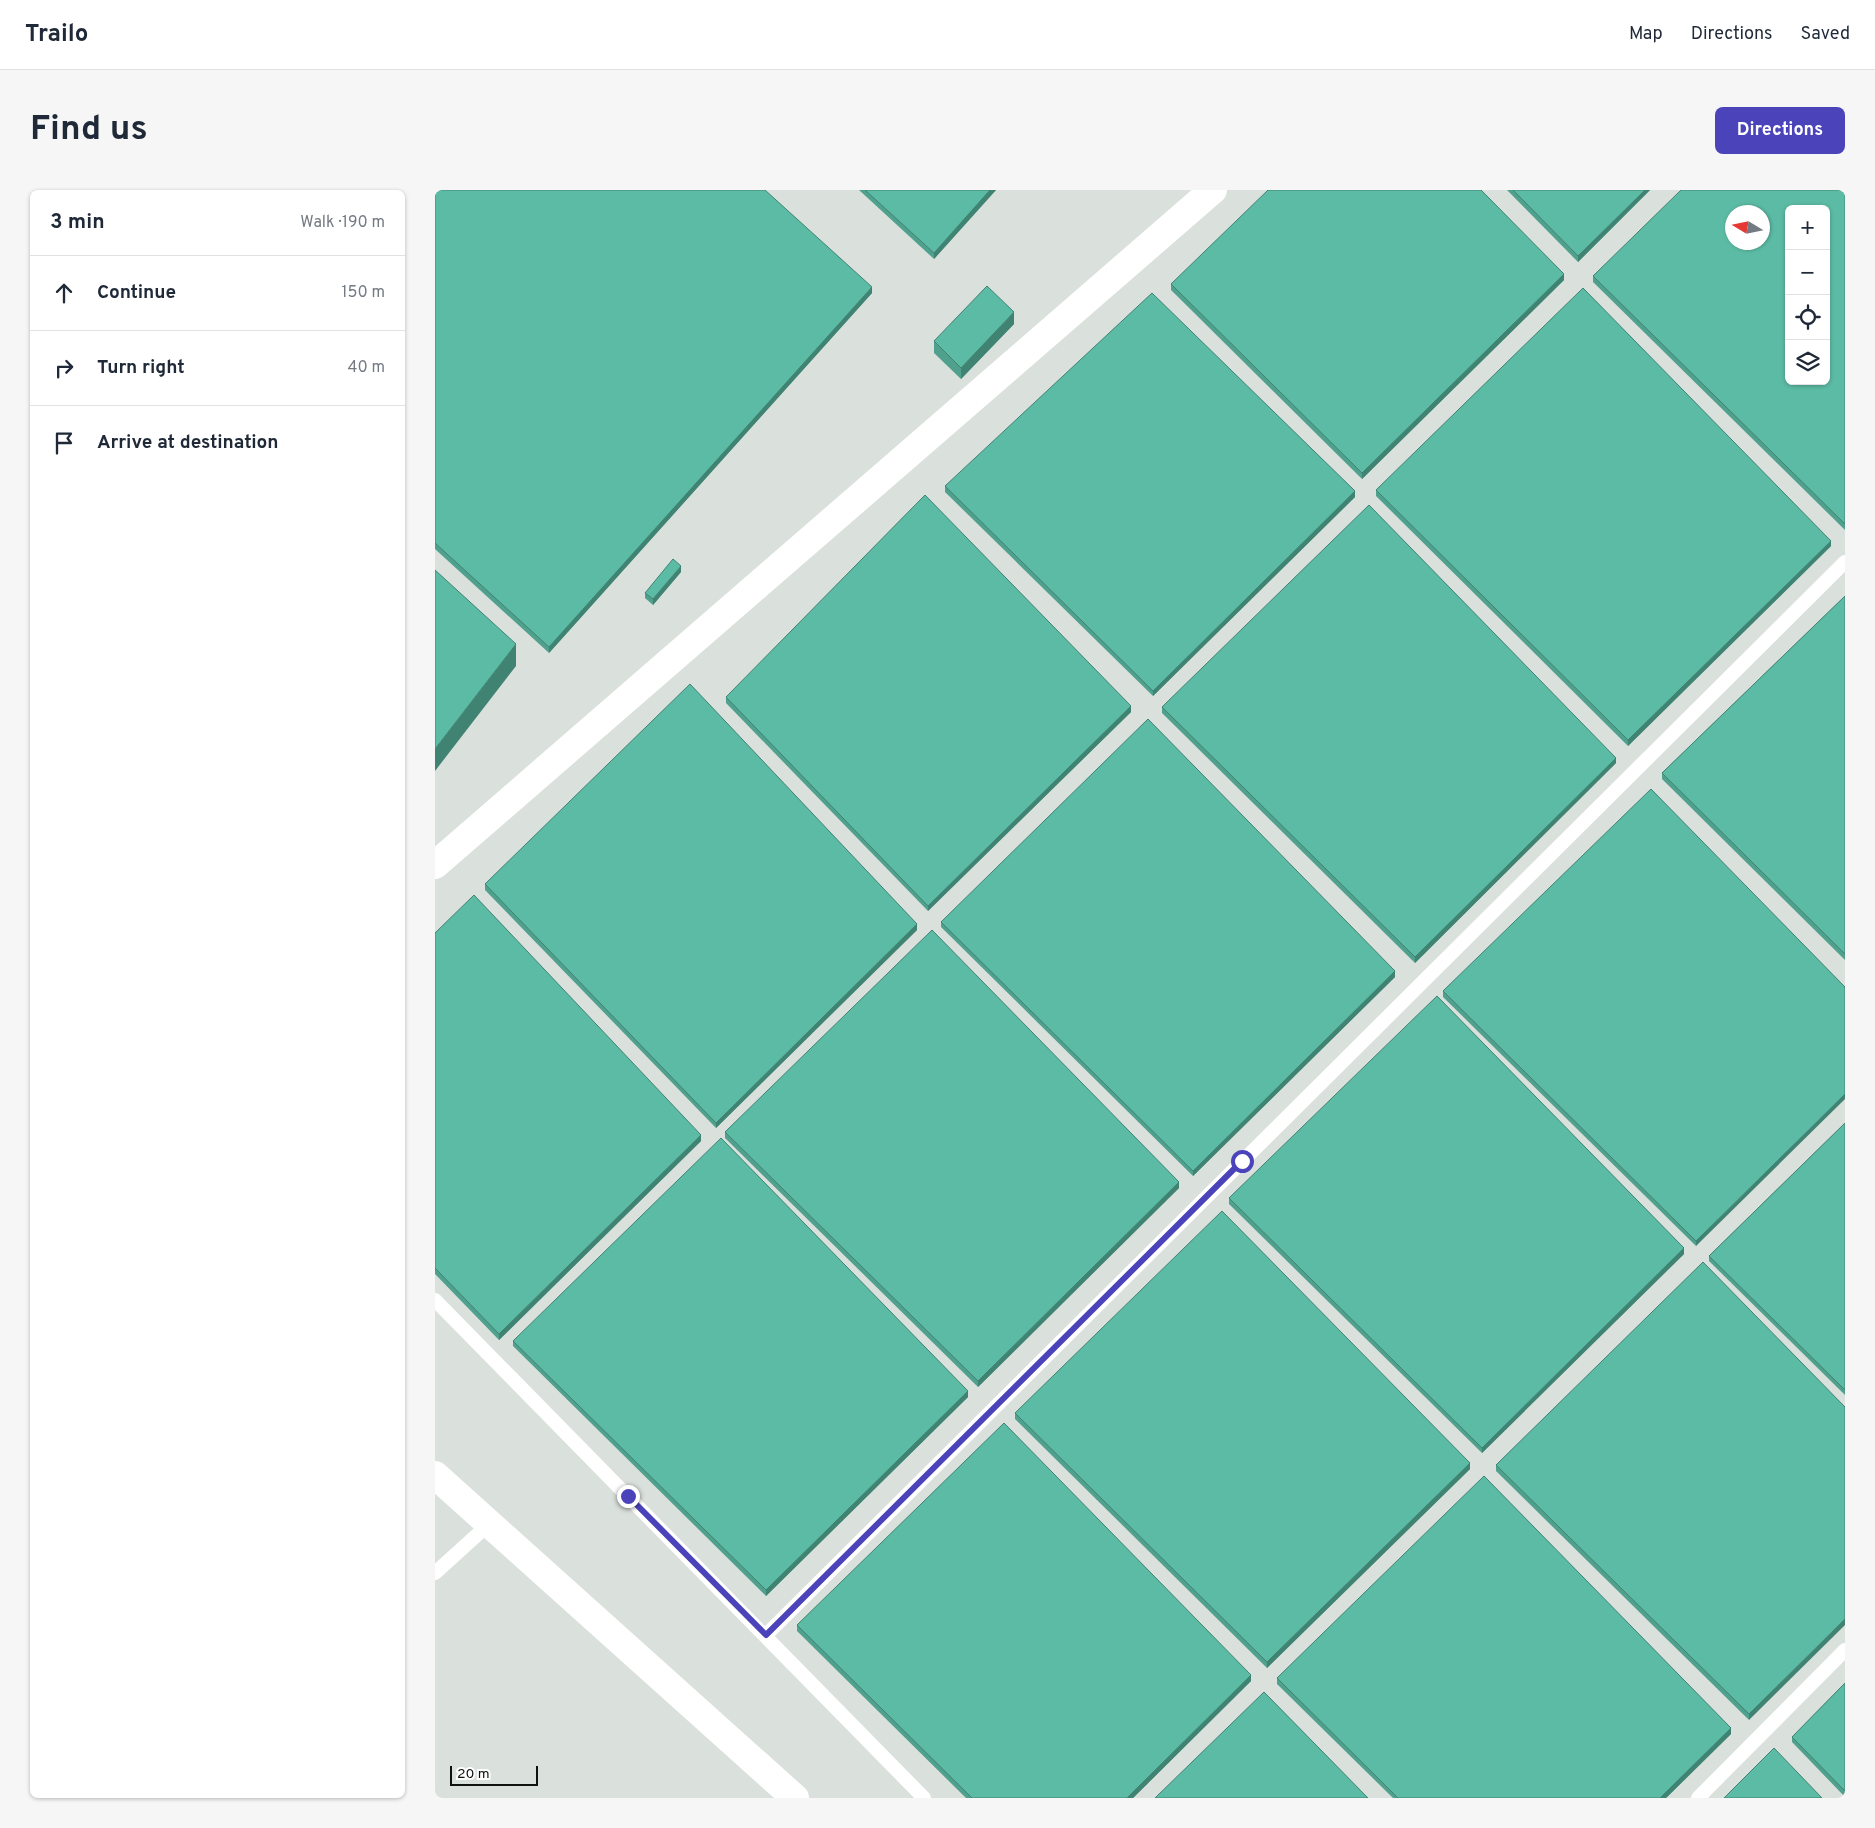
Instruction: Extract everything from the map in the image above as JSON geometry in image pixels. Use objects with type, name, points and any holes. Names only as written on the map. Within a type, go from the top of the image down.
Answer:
[{"type":"street","points":[[435,865],[1213,190]]},
{"type":"street","points":[[435,1475],[795,1798]]},
{"type":"lane","points":[[766,1635],[1845,562]]},
{"type":"lane","points":[[435,1300],[924,1798]]},
{"type":"lane","points":[[435,1573],[489,1524]]},
{"type":"lane","points":[[1698,1798],[1845,1650]]},
{"type":"building","points":[[435,190],[765,190],[872,287],[549,647],[435,543]]},
{"type":"building","points":[[865,190],[990,190],[934,253]]},
{"type":"building","points":[[1268,190],[1481,190],[1564,274],[1362,473],[1171,284]]},
{"type":"building","points":[[1513,190],[1645,190],[1578,256]]},
{"type":"building","points":[[1681,190],[1845,190],[1845,524],[1593,276]]},
{"type":"building","points":[[987,286],[1014,312],[961,368],[934,341]]},
{"type":"building","points":[[1583,288],[1831,541],[1628,740],[1376,490]]},
{"type":"building","points":[[1152,293],[1355,491],[1153,691],[945,486]]},
{"type":"building","points":[[925,495],[1131,706],[928,906],[726,697]]},
{"type":"building","points":[[1369,505],[1616,758],[1415,957],[1162,707]]},
{"type":"building","points":[[673,559],[681,566],[653,599],[645,593]]},
{"type":"building","points":[[435,570],[516,644],[435,749]]},
{"type":"building","points":[[1845,596],[1845,954],[1662,773]]},
{"type":"building","points":[[690,684],[917,924],[716,1123],[485,884]]},
{"type":"building","points":[[1148,719],[1395,971],[1193,1171],[941,922]]},
{"type":"building","points":[[1651,789],[1845,987],[1845,1094],[1696,1241],[1443,991]]},
{"type":"building","points":[[474,895],[701,1135],[499,1334],[435,1268],[435,933]]},
{"type":"building","points":[[932,930],[1179,1182],[978,1381],[725,1132]]},
{"type":"building","points":[[1437,996],[1684,1248],[1482,1448],[1229,1198]]},
{"type":"building","points":[[1845,1123],[1845,1390],[1709,1256]]},
{"type":"building","points":[[721,1138],[968,1391],[766,1590],[513,1341]]},
{"type":"building","points":[[1222,1211],[1470,1463],[1267,1662],[1015,1413]]},
{"type":"building","points":[[1703,1262],[1845,1407],[1845,1619],[1749,1714],[1496,1465]]},
{"type":"building","points":[[1004,1423],[1251,1675],[1127,1798],[972,1798],[797,1625]]},
{"type":"building","points":[[1484,1476],[1731,1728],[1660,1798],[1398,1798],[1277,1678]]},
{"type":"building","points":[[1845,1683],[1845,1791],[1792,1737]]},
{"type":"building","points":[[1264,1692],[1368,1798],[1155,1798]]},
{"type":"building","points":[[1774,1748],[1822,1798],[1724,1798]]},
{"type":"route","points":[[628,1496],[766,1635],[1242,1161]]}]
